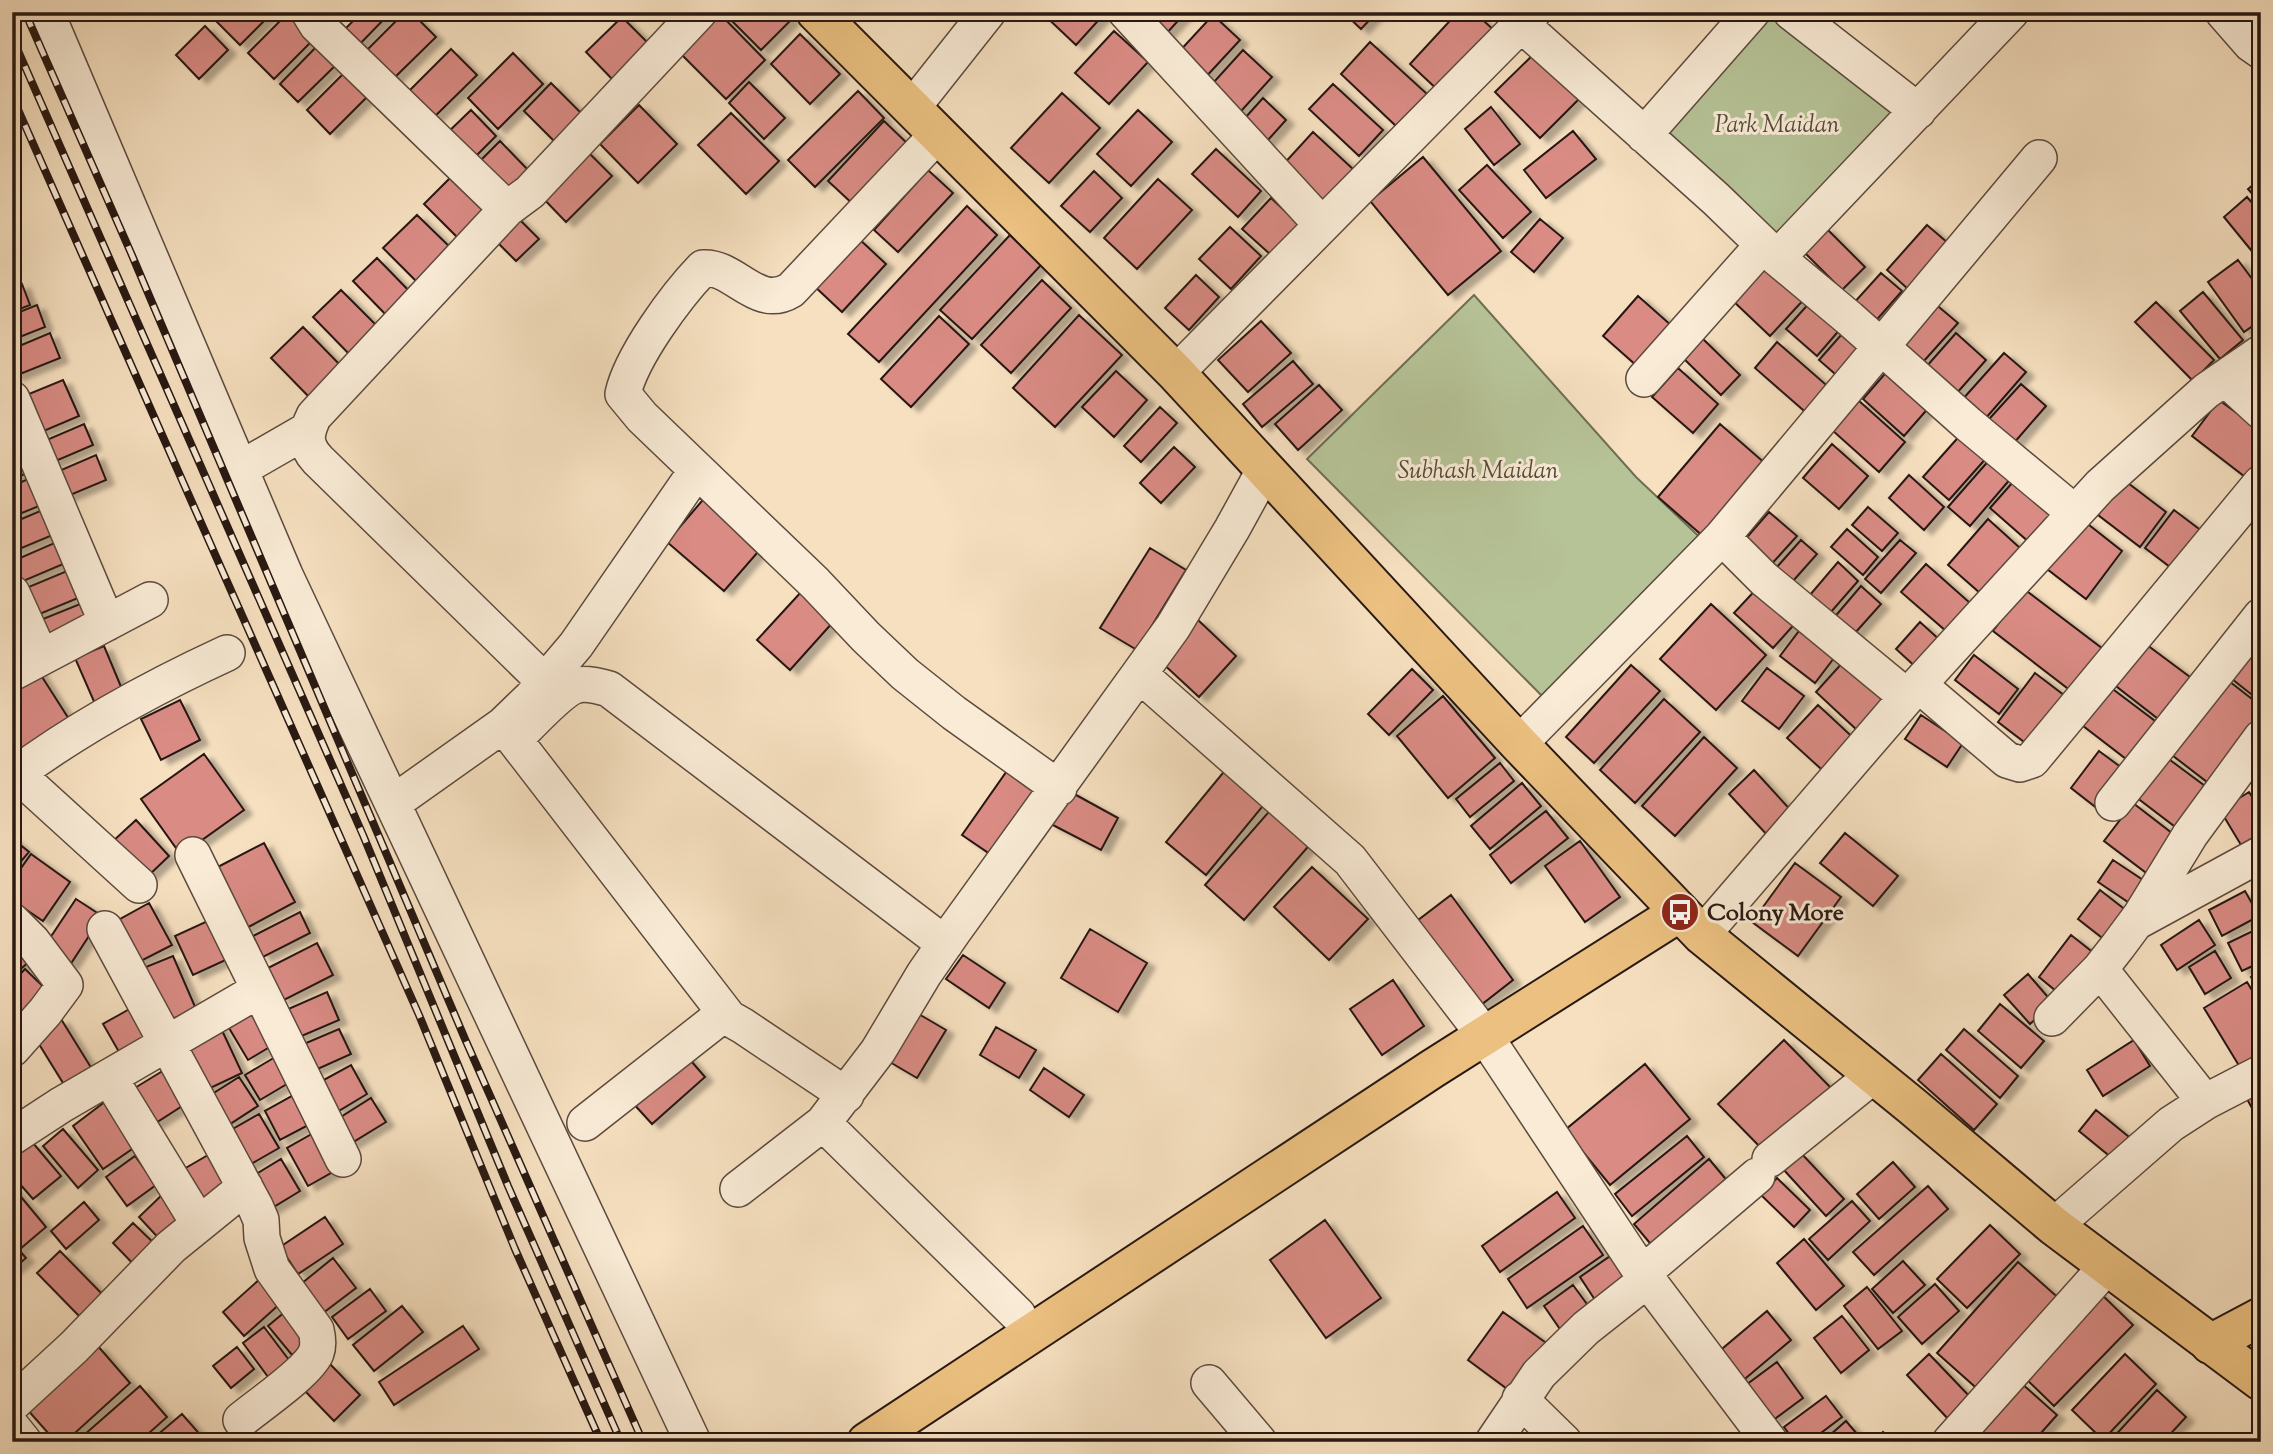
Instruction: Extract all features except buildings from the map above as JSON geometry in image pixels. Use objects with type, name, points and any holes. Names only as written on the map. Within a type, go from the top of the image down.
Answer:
[{"type":"main road","points":[[817,12],[1176,373],[1519,744],[1691,924],[2054,1226],[2261,1381]]},
{"type":"main road","points":[[867,1442],[1485,1036],[1691,924]]},
{"type":"main road","points":[[2210,1344],[2261,1317]]},
{"type":"street","points":[[46,12],[285,575],[693,1442]]},
{"type":"street","points":[[309,12],[317,24],[507,209]]},
{"type":"street","points":[[240,468],[306,431],[314,416],[507,209],[530,192],[699,12]]},
{"type":"street","points":[[912,108],[988,12]]},
{"type":"street","points":[[1126,12],[1322,225]]},
{"type":"street","points":[[1644,135],[1752,12]]},
{"type":"street","points":[[1791,12],[1918,111]]},
{"type":"street","points":[[1644,379],[1770,251],[1918,111],[2011,12]]},
{"type":"street","points":[[2223,12],[2251,44],[2261,51]]},
{"type":"street","points":[[1176,373],[1525,16],[1644,135],[1770,251],[1968,424],[2075,513]]},
{"type":"street","points":[[938,134],[791,290],[781,296],[756,292],[713,268],[703,268],[635,359],[627,377],[624,394],[642,417],[905,674],[954,713],[1059,788]]},
{"type":"street","points":[[1519,744],[1722,537],[2039,158]]},
{"type":"street","points":[[1691,924],[1913,691],[2100,486],[2206,391],[2261,353]]},
{"type":"street","points":[[2225,378],[2261,411]]},
{"type":"street","points":[[12,399],[107,623]]},
{"type":"street","points":[[306,431],[308,449],[318,460],[545,682]]},
{"type":"street","points":[[738,1189],[823,1124],[846,1095],[878,1051],[945,944],[1059,788],[1186,604],[1232,529],[1265,468]]},
{"type":"street","points":[[509,732],[576,645],[697,470]]},
{"type":"street","points":[[1722,537],[1764,579],[2007,760],[2020,764],[2032,760],[2261,483]]},
{"type":"street","points":[[12,593],[27,665],[150,600]]},
{"type":"street","points":[[2113,803],[2261,616]]},
{"type":"street","points":[[139,886],[15,776],[94,722],[165,682],[227,653]]},
{"type":"street","points":[[1139,674],[1350,860],[1485,1036],[1645,1276],[1770,1442]]},
{"type":"street","points":[[393,803],[509,732],[575,685],[594,685],[609,689],[945,944]]},
{"type":"street","points":[[509,732],[730,1018],[846,1095]]},
{"type":"street","points":[[2052,1018],[2100,969],[2135,923],[2197,825],[2261,738]]},
{"type":"street","points":[[193,855],[343,1159]]},
{"type":"street","points":[[2135,923],[2257,865]]},
{"type":"street","points":[[12,921],[65,985],[12,1049]]},
{"type":"street","points":[[105,929],[245,1187],[261,1220],[262,1238],[272,1269],[316,1331],[316,1353],[305,1367],[242,1420]]},
{"type":"street","points":[[2100,969],[2205,1102]]},
{"type":"street","points":[[12,1137],[33,1122],[259,990]]},
{"type":"street","points":[[585,1123],[708,1024],[720,1017],[730,1018]]},
{"type":"street","points":[[2054,1226],[2171,1124],[2205,1102],[2261,1073]]},
{"type":"street","points":[[1493,1442],[1539,1374],[1563,1350],[1763,1167],[1874,1075]]},
{"type":"street","points":[[109,1077],[199,1224]]},
{"type":"street","points":[[823,1124],[1018,1315]]},
{"type":"street","points":[[12,1404],[74,1347],[171,1247],[245,1187]]},
{"type":"street","points":[[1950,1442],[2107,1266]]},
{"type":"street","points":[[1209,1383],[1259,1442]]},
{"type":"street","points":[[1520,1399],[1564,1442]]},
{"type":"street","points":[[12,1427],[24,1442]]},
{"type":"green space","name":"Park Maidan","points":[[1760,12],[1778,12],[1900,113],[1783,245],[1656,133]]},
{"type":"green space","name":"Subhash Maidan","points":[[1474,295],[1636,477],[1708,545],[1550,704],[1307,459]]},
{"type":"railway","points":[[25,12],[131,253],[465,1039],[643,1442]]},
{"type":"railway","points":[[12,37],[363,835],[508,1186],[621,1442]]},
{"type":"railway","points":[[12,96],[419,1015],[515,1249],[601,1442]]},
{"type":"place","name":"Colony More","points":[[1680,912]]}]
